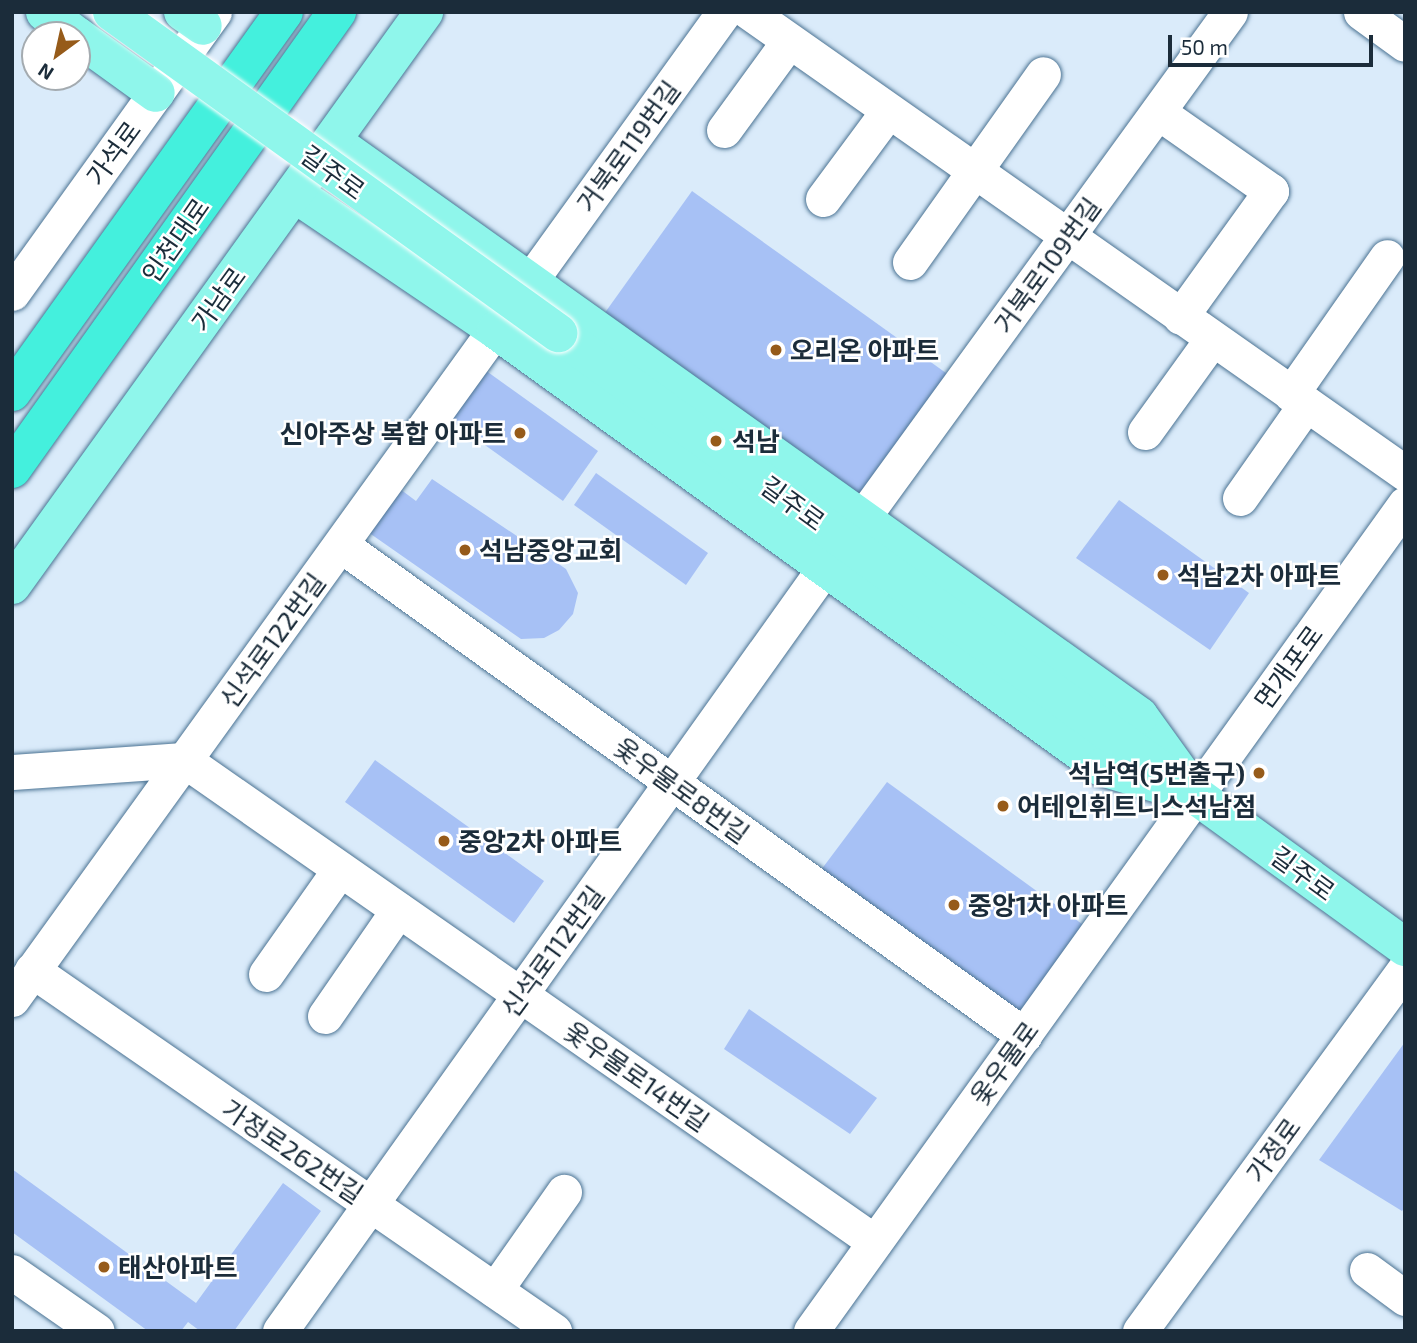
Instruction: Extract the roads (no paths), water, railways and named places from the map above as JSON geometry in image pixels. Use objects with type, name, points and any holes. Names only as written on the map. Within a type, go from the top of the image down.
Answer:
[{"type":"highway","name":"인천대로","points":[[12,392],[284,12]]},
{"type":"highway","name":"인천대로","points":[[12,469],[337,12]]},
{"type":"main road","name":"길주로","points":[[112,12],[1405,947]]},
{"type":"main road","name":"가남로","points":[[12,585],[424,12]]},
{"type":"main road","points":[[91,45],[156,93]]},
{"type":"main road","points":[[332,141],[531,280],[1139,716],[1196,795]]},
{"type":"main road","points":[[294,193],[496,330],[823,570],[1102,767],[1196,795]]},
{"type":"street","name":"거북로119번길","points":[[531,280],[724,12]]},
{"type":"street","points":[[749,12],[1067,239],[1405,473]]},
{"type":"street","name":"거북로109번길","points":[[863,517],[1230,12]]},
{"type":"street","points":[[1366,14],[1405,44]]},
{"type":"street","name":"가석로","points":[[12,293],[156,93],[200,17]]},
{"type":"street","points":[[724,130],[789,41]]},
{"type":"street","points":[[910,262],[1043,74]]},
{"type":"street","points":[[823,199],[888,111]]},
{"type":"street","points":[[1158,112],[1271,191],[1180,317]]},
{"type":"street","points":[[1240,498],[1387,257]]},
{"type":"street","name":"신석로122번길","points":[[12,999],[531,280]]},
{"type":"street","points":[[1145,432],[1212,340]]},
{"type":"street","name":"면개포로","points":[[1196,795],[1405,504]]},
{"type":"street","name":"옻우물로8번길","points":[[341,545],[1024,1035]]},
{"type":"street","name":"신석로112번길","points":[[280,1331],[673,784],[823,570]]},
{"type":"street","points":[[12,772],[184,760]]},
{"type":"street","name":"옻우물로14번길","points":[[184,760],[875,1242]]},
{"type":"street","name":"옻우물로","points":[[811,1331],[1196,795]]},
{"type":"street","points":[[266,974],[340,869]]},
{"type":"street","points":[[325,1016],[398,910]]},
{"type":"street","name":"가정로","points":[[1140,1331],[1405,969]]},
{"type":"street","name":"가정로262번길","points":[[32,970],[554,1331]]},
{"type":"street","points":[[495,1290],[564,1192]]},
{"type":"street","points":[[1367,1270],[1405,1298]]},
{"type":"street","points":[[12,1272],[97,1331]]},
{"type":"place","name":"오리온 아파트","points":[[776,350]]},
{"type":"place","name":"신아주상 복합 아파트","points":[[520,433]]},
{"type":"place","name":"석남","points":[[716,441]]},
{"type":"place","name":"석남중앙교회","points":[[465,550]]},
{"type":"place","name":"석남2차 아파트","points":[[1163,575]]},
{"type":"place","name":"석남역(5번출구)","points":[[1259,773]]},
{"type":"place","name":"어테인휘트니스석남점","points":[[1003,806]]},
{"type":"place","name":"중앙2차 아파트","points":[[444,841]]},
{"type":"place","name":"중앙1차 아파트","points":[[954,905]]},
{"type":"place","name":"태산아파트","points":[[104,1267]]}]
